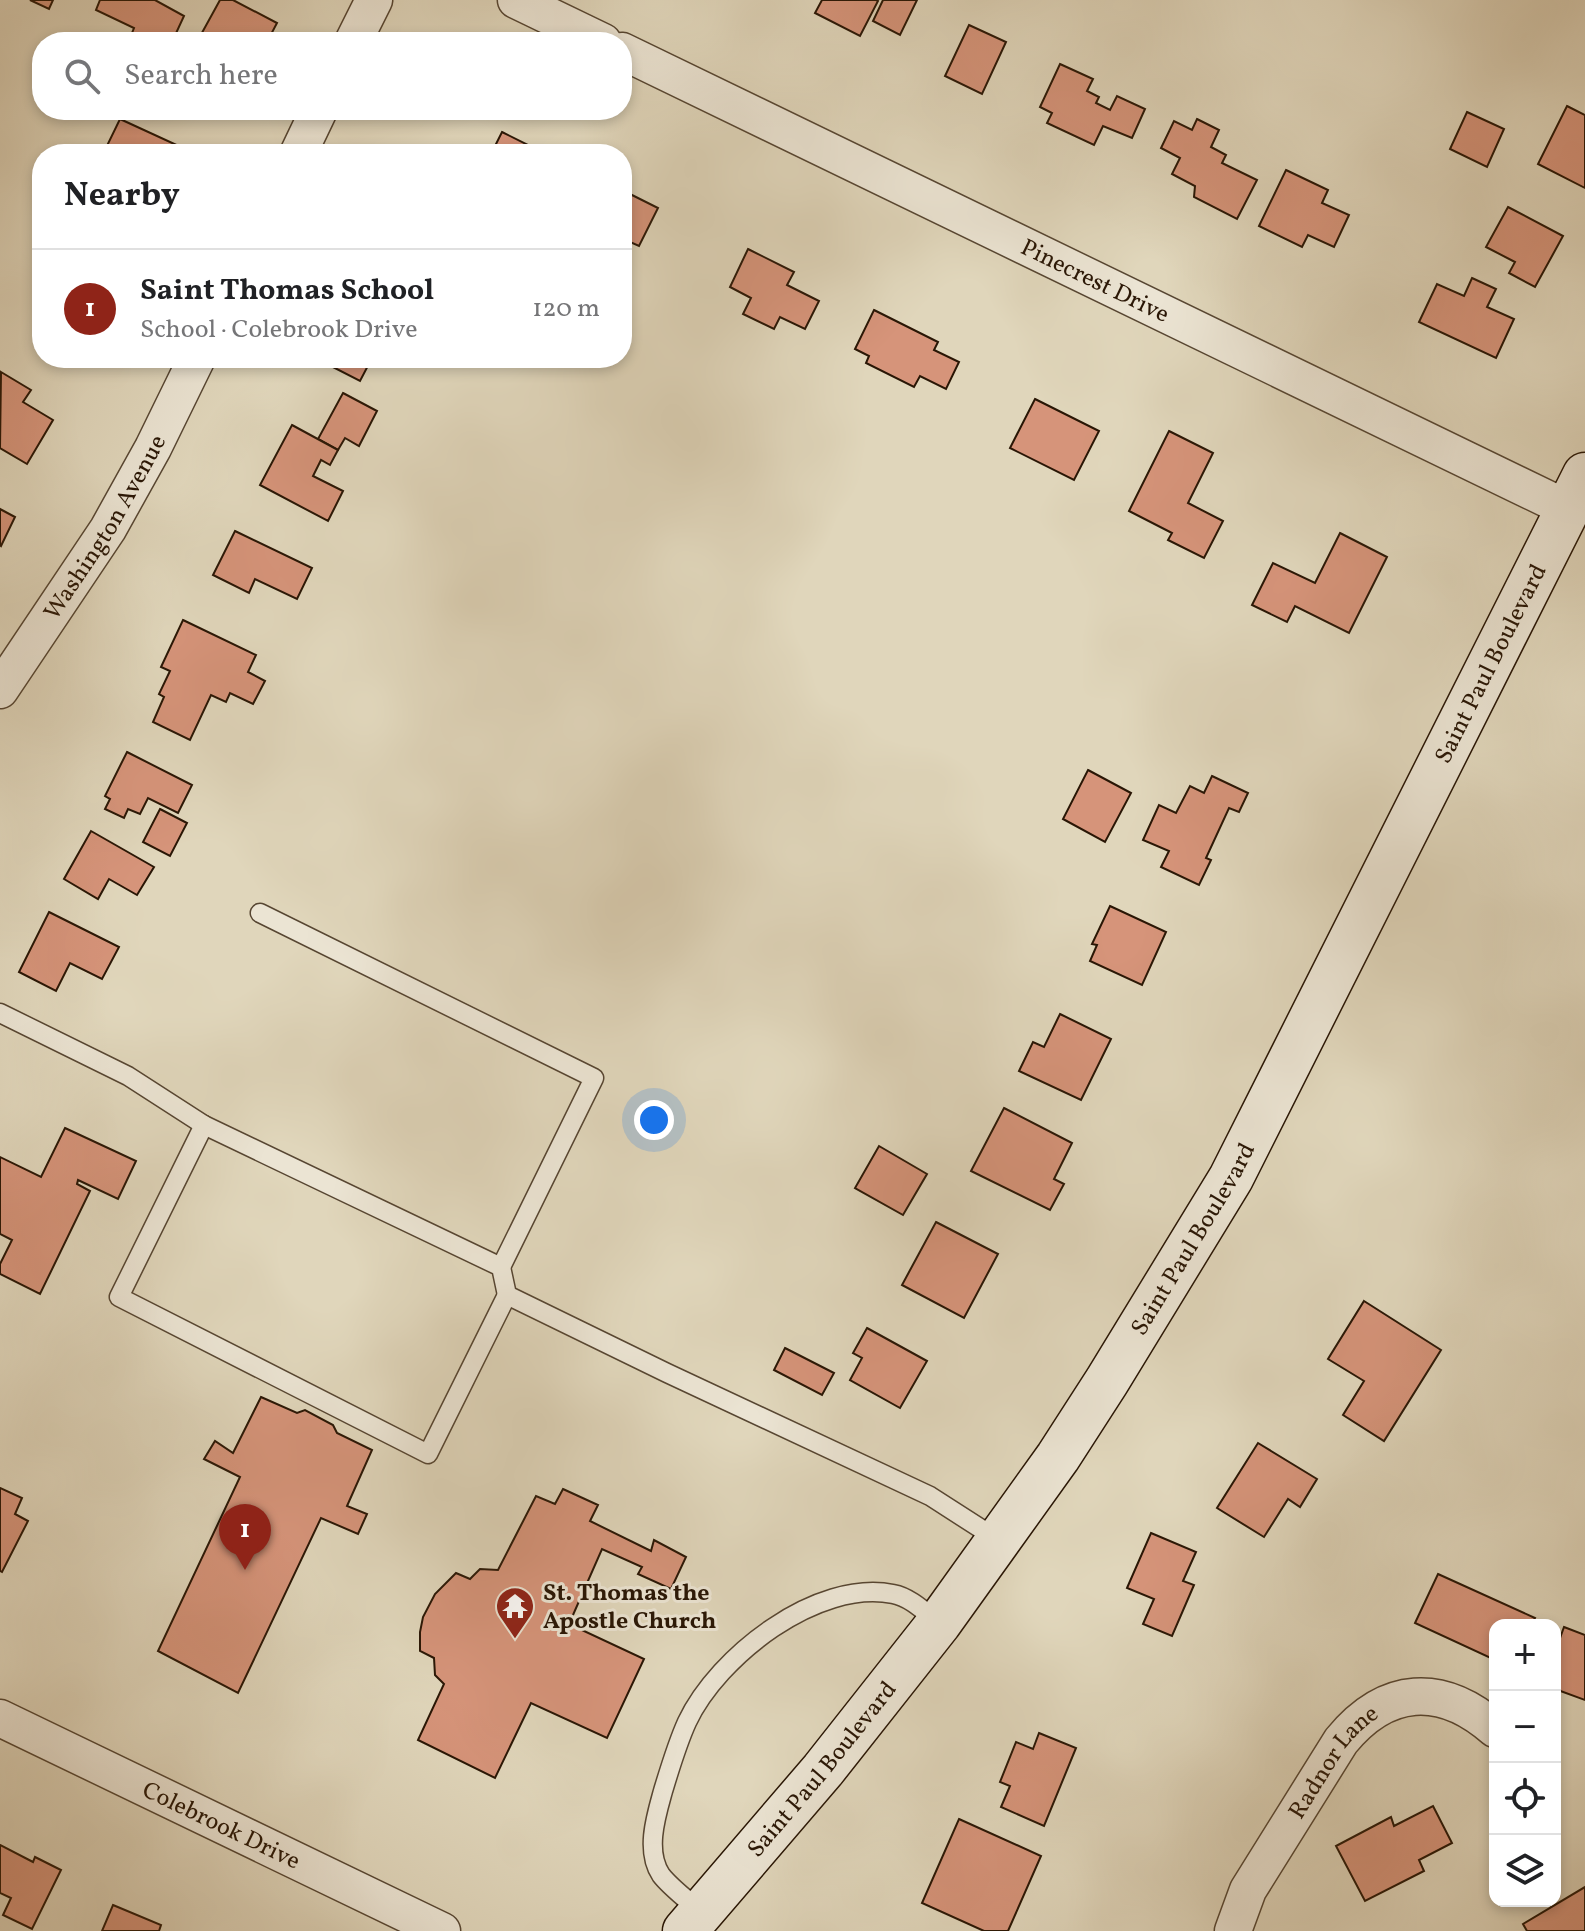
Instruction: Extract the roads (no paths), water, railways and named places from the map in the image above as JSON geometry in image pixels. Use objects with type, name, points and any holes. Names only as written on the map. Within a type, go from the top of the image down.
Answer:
[{"type":"street","points":[[358,32],[374,0]]},
{"type":"street","points":[[516,0],[582,32]]},
{"type":"street","name":"Pinecrest Drive","points":[[632,56],[1576,492]]},
{"type":"street","points":[[303,144],[314,120]]},
{"type":"street","name":"Washington Avenue","points":[[0,690],[108,529],[192,368]]},
{"type":"street","name":"Saint Paul Boulevard","points":[[693,1922],[823,1770],[939,1623],[1000,1541],[1107,1381],[1231,1178],[1576,492]]},
{"type":"street","name":"Radnor Lane","points":[[1233,1931],[1248,1890],[1341,1741],[1357,1721],[1374,1708],[1394,1700],[1419,1696],[1438,1698],[1465,1707],[1489,1725]]},
{"type":"street","name":"Colebrook Drive","points":[[0,1718],[442,1931]]},
{"type":"lane","points":[[204,1125],[119,1297],[428,1454],[507,1295],[501,1267],[594,1078],[260,913]]},
{"type":"lane","points":[[0,1013],[128,1076],[204,1125],[501,1267]]},
{"type":"lane","points":[[507,1295],[930,1496],[1000,1541]]},
{"type":"lane","points":[[693,1922],[660,1874],[653,1845],[656,1816],[670,1767],[688,1720],[717,1676],[756,1638],[802,1609],[860,1592],[895,1594],[939,1623]]},
{"type":"place","name":"Saint Thomas School","points":[[245,1570]]},
{"type":"place","name":"St. Thomas the Apostle Church","points":[[515,1640]]}]
